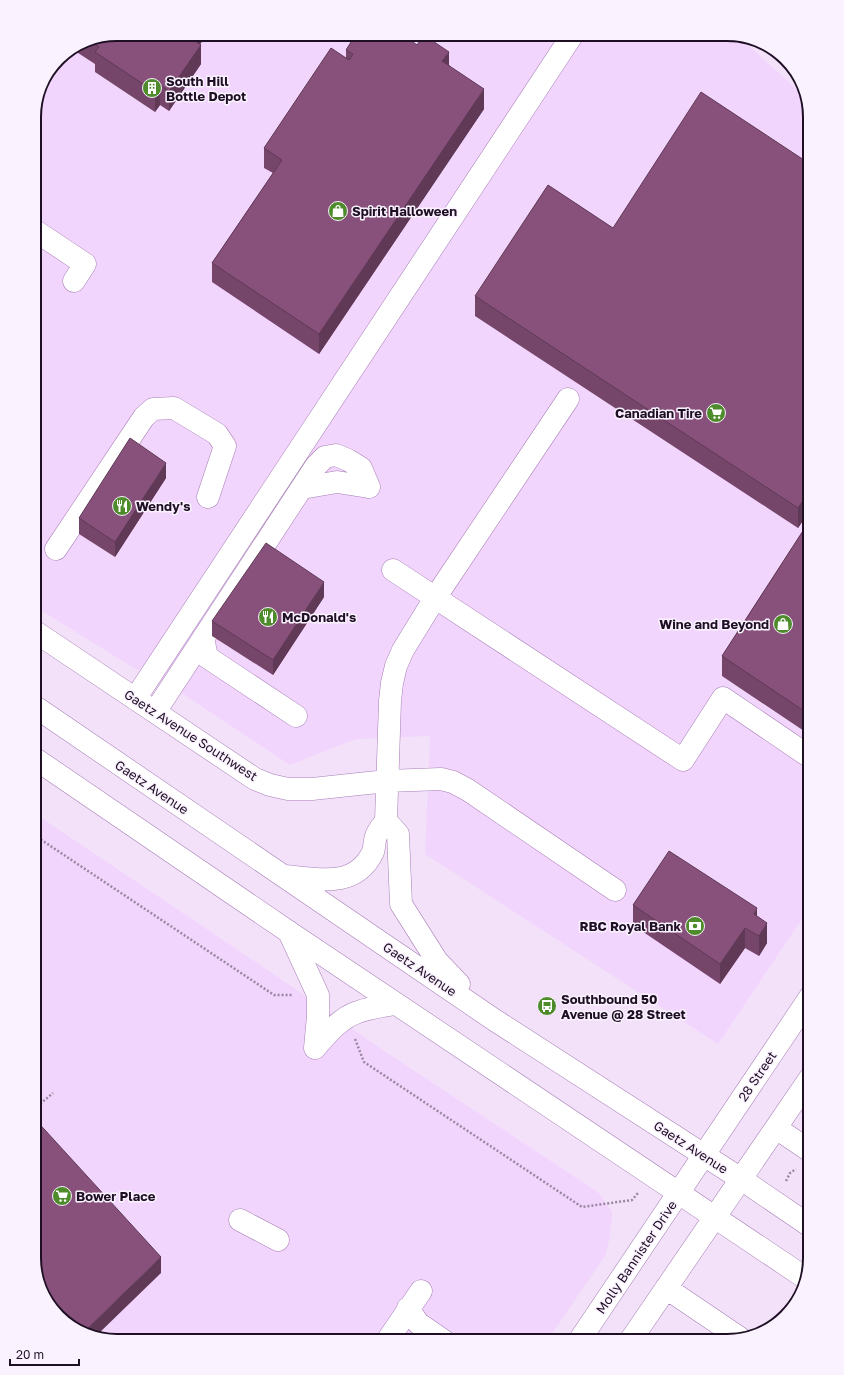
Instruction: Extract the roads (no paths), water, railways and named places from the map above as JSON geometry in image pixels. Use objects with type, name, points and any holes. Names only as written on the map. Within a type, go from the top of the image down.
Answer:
[{"type":"main road","points":[[135,699],[569,41]]},
{"type":"main road","points":[[41,235],[85,264],[74,281]]},
{"type":"main road","points":[[284,876],[332,880],[345,877],[355,873],[365,865],[374,850],[376,834],[386,821],[390,701],[396,666],[403,650],[435,598],[568,399]]},
{"type":"main road","points":[[56,549],[144,417],[153,409],[174,408],[217,434],[225,446],[208,497]]},
{"type":"main road","points":[[155,712],[316,466],[325,457],[336,455],[348,460],[361,468],[368,488]]},
{"type":"main road","points":[[393,570],[683,760],[722,698],[803,752]]},
{"type":"main road","name":"Gaetz Avenue Southwest","points":[[41,636],[255,778],[270,785],[288,789],[312,789],[387,781],[441,780],[453,782],[468,790],[615,890]]},
{"type":"main road","points":[[203,638],[207,657],[296,716]]},
{"type":"main road","name":"Gaetz Avenue","points":[[41,711],[493,1019],[741,1179],[803,1221]]},
{"type":"main road","points":[[41,763],[288,932],[801,1275]]},
{"type":"main road","points":[[386,821],[398,834],[401,904],[437,962],[493,1019]]},
{"type":"main road","points":[[288,932],[318,995],[315,1048],[330,1030],[341,1021],[357,1012],[395,1004]]},
{"type":"main road","name":"28 Street","points":[[680,1193],[803,1008]]},
{"type":"main road","points":[[635,1334],[803,1088]]},
{"type":"main road","points":[[776,1128],[803,1158]]},
{"type":"main road","name":"Molly Bannister Drive","points":[[584,1334],[680,1193]]},
{"type":"main road","points":[[240,1220],[278,1240]]},
{"type":"main road","points":[[666,1288],[733,1333]]},
{"type":"main road","points":[[392,1334],[414,1299],[418,1323],[434,1334]]},
{"type":"place","name":"South Hill Bottle Depot","points":[[152,88]]},
{"type":"place","name":"Spirit Halloween","points":[[338,211]]},
{"type":"place","name":"Canadian Tire","points":[[716,413]]},
{"type":"place","name":"Wendy's","points":[[122,506]]},
{"type":"place","name":"McDonald's","points":[[268,617]]},
{"type":"place","name":"Wine and Beyond","points":[[783,624]]},
{"type":"place","name":"RBC Royal Bank","points":[[695,926]]},
{"type":"place","name":"Southbound 50 Avenue @ 28 Street","points":[[547,1006]]},
{"type":"place","name":"Bower Place","points":[[62,1196]]}]
